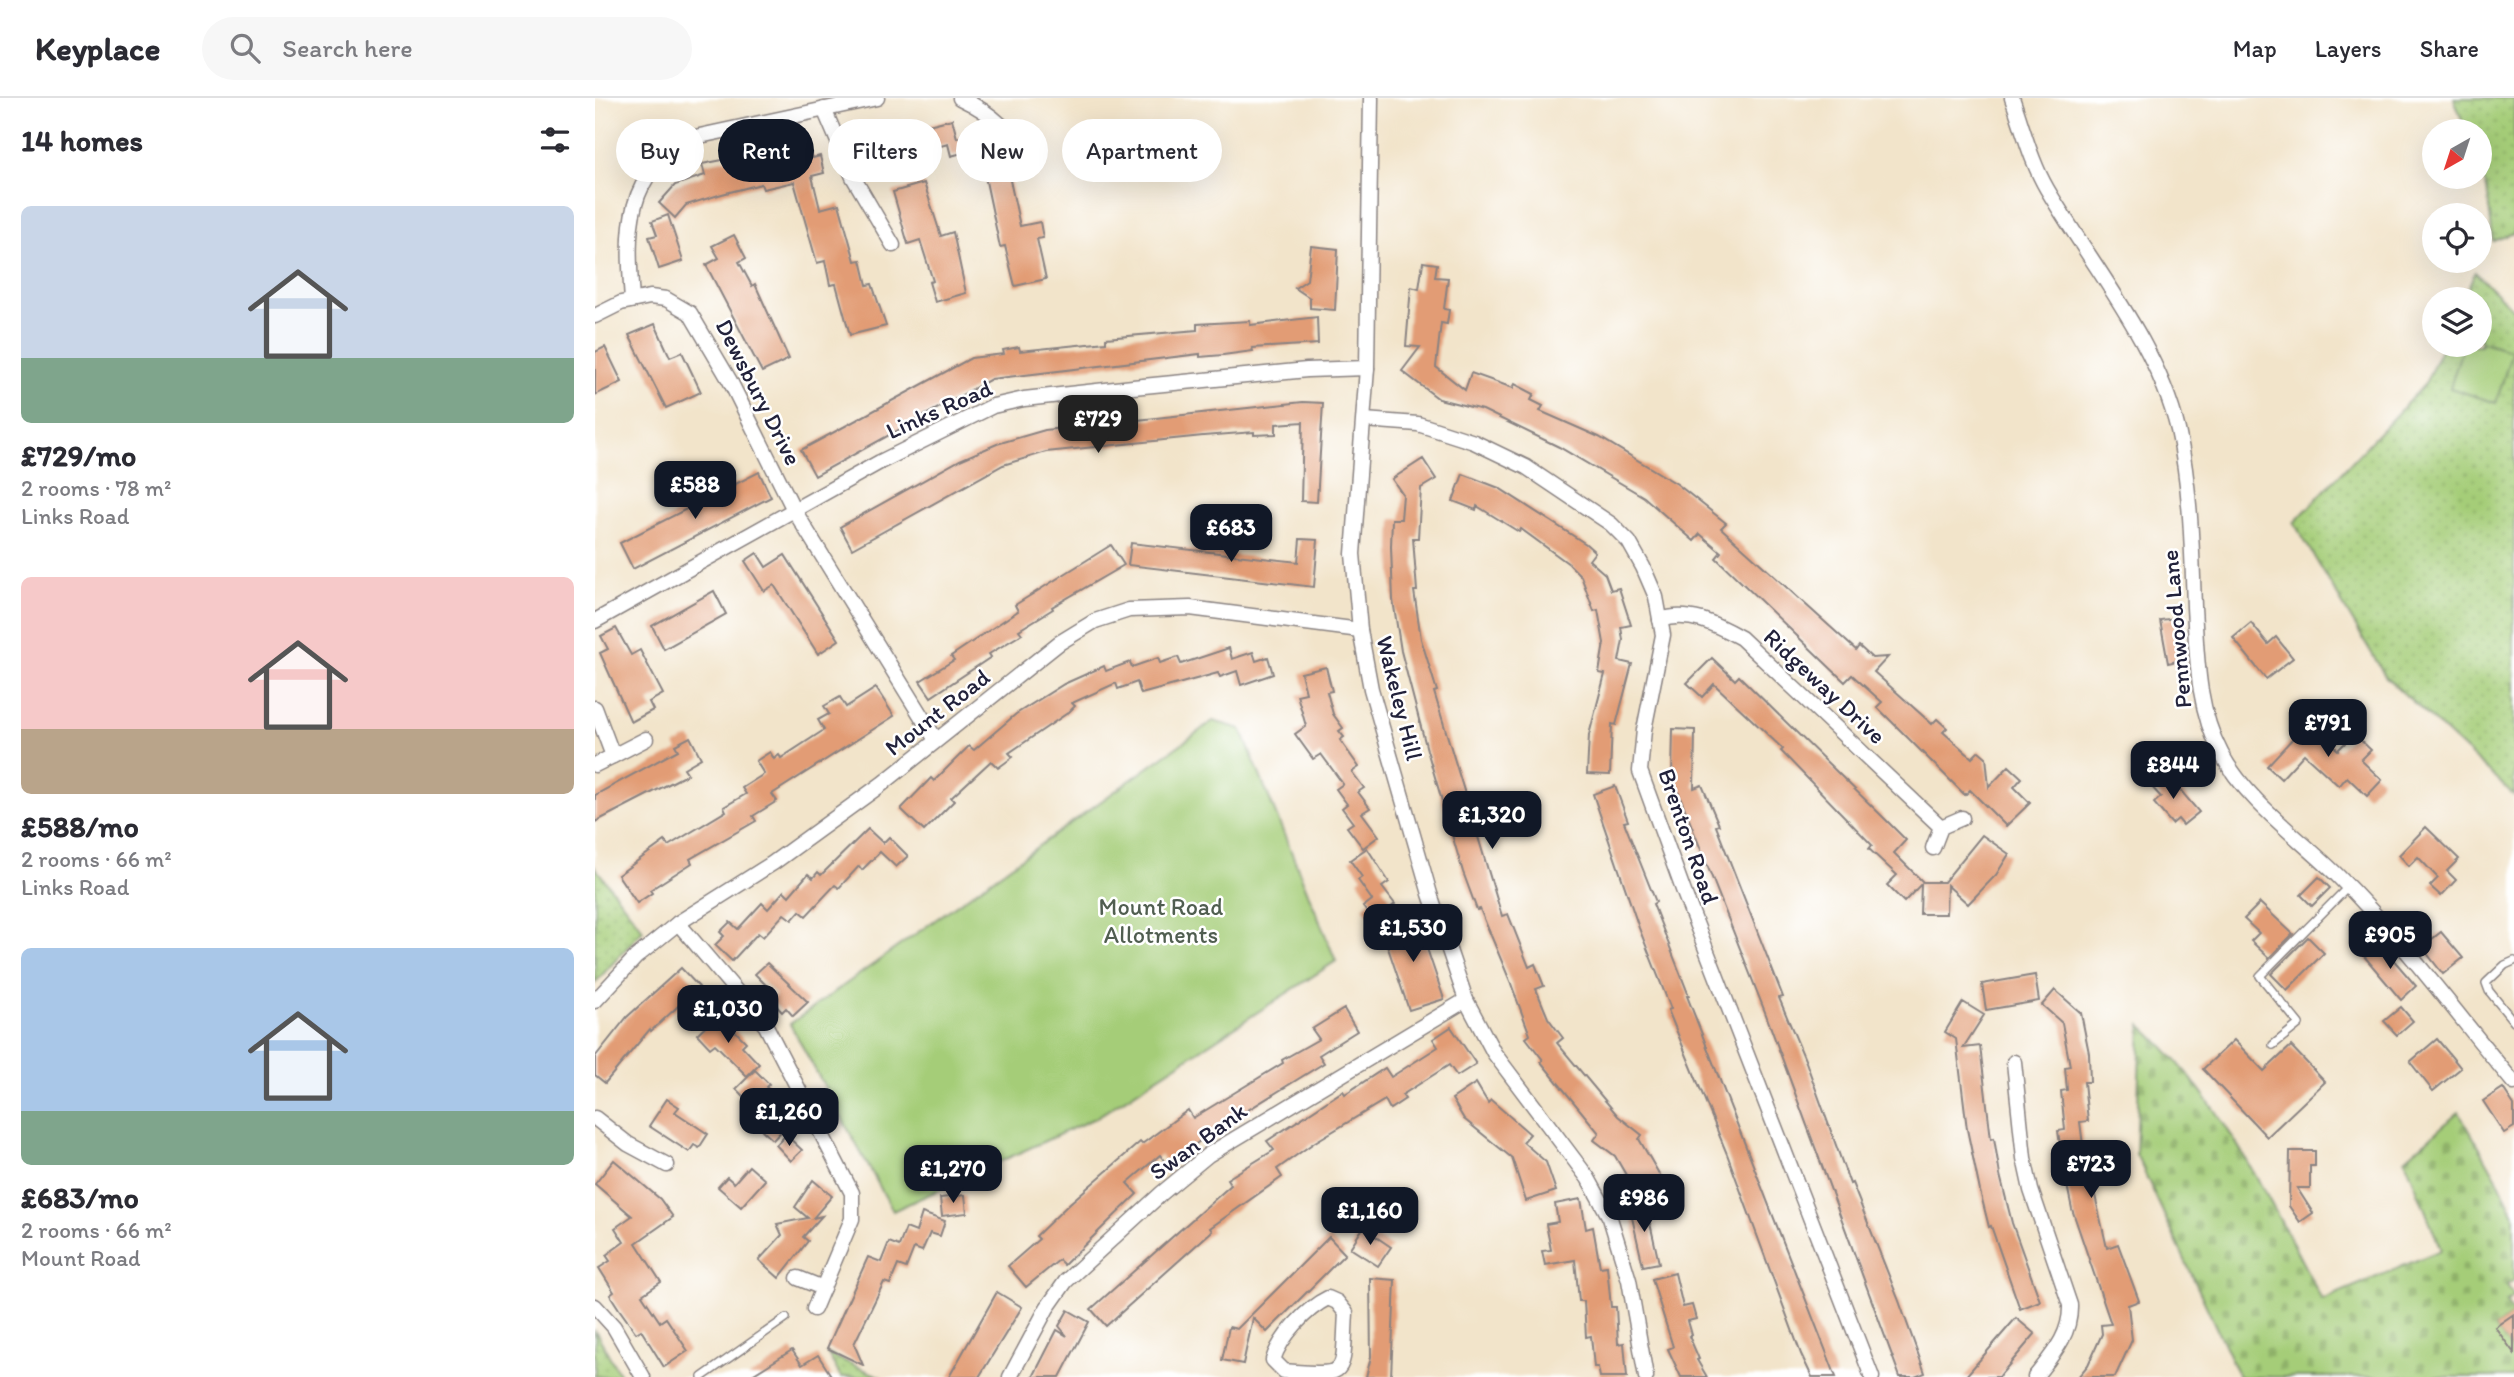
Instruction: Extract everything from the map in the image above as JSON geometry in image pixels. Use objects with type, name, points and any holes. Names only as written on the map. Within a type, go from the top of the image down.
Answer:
[{"type":"street","points":[[632,300],[629,224],[634,204],[645,179],[658,162],[676,146],[695,137],[877,98]]},
{"type":"street","points":[[960,98],[994,119]]},
{"type":"street","name":"Wakeley Hill","points":[[1371,98],[1367,368],[1353,554],[1360,630],[1371,689],[1430,894],[1467,1000],[1494,1053],[1588,1178],[1610,1218],[1629,1280],[1646,1377]]},
{"type":"street","name":"Pennwood Lane","points":[[2012,98],[2045,186],[2132,326],[2164,389],[2178,430],[2187,487],[2200,693],[2222,756],[2250,791],[2348,887],[2425,970],[2514,1082]]},
{"type":"street","points":[[824,110],[853,177],[893,245]]},
{"type":"street","name":"Dewsbury Drive","points":[[595,316],[632,300],[666,299],[690,313],[730,382],[793,510]]},
{"type":"street","name":"Links Road","points":[[595,621],[880,462],[993,406],[1024,399],[1133,387],[1307,370],[1367,368]]},
{"type":"street","name":"Brenton Road","points":[[1364,420],[1418,424],[1474,442],[1526,467],[1579,500],[1611,524],[1629,542],[1656,597],[1662,645],[1644,730],[1640,771],[1685,895],[1872,1377]]},
{"type":"street","points":[[793,510],[936,740]]},
{"type":"street","name":"Mount Road","points":[[595,1000],[636,957],[678,923],[773,863],[1059,643],[1095,621],[1129,610],[1190,608],[1360,630]]},
{"type":"street","name":"Ridgeway Drive","points":[[1660,620],[1675,615],[1714,624],[1741,638],[1941,827]]},
{"type":"street","points":[[595,708],[613,756]]},
{"type":"street","points":[[595,765],[646,739]]},
{"type":"street","points":[[1934,848],[1941,827],[1962,818]]},
{"type":"street","points":[[678,923],[766,1026],[852,1193],[852,1219],[814,1309]]},
{"type":"street","name":"Swan Bank","points":[[1010,1377],[1047,1308],[1066,1281],[1208,1155],[1467,1000]]},
{"type":"street","points":[[2014,1062],[2024,1158],[2031,1190],[2070,1305],[2070,1319],[2060,1346],[2035,1377]]},
{"type":"street","points":[[595,1118],[628,1144],[667,1165]]},
{"type":"street","points":[[798,1278],[823,1287]]},
{"type":"street","points":[[1328,1298],[1338,1302],[1346,1313],[1343,1363],[1338,1371],[1330,1374],[1283,1374],[1273,1360],[1282,1340],[1320,1302],[1328,1298]]},
{"type":"street","points":[[595,1306],[614,1327],[643,1377]]},
{"type":"lane","points":[[2273,1045],[2299,1024],[2260,975],[2348,887]]},
{"type":"lane","points":[[2514,961],[2505,965],[2486,983],[2489,991],[2514,1021]]},
{"type":"lane","points":[[702,1377],[786,1318]]},
{"type":"green space","points":[[2454,98],[2514,98],[2514,233],[2493,241],[2492,203],[2489,203],[2487,189],[2492,189],[2492,119],[2462,119]]},
{"type":"green space","points":[[2476,273],[2490,287],[2468,287]]},
{"type":"green space","points":[[2492,289],[2514,310],[2514,795],[2386,677],[2294,523],[2425,384],[2437,357],[2492,357]]},
{"type":"green space","points":[[2492,345],[2512,351],[2496,403],[2450,388],[2459,357],[2492,357]]},
{"type":"green space","name":"Mount Road Allotments","points":[[1213,721],[1241,729],[1336,961],[1097,1117],[893,1211],[790,1024]]},
{"type":"green space","points":[[595,867],[643,930],[595,983]]},
{"type":"green space","points":[[2141,1025],[2170,1054],[2221,1119],[2264,1190],[2322,1300],[2441,1250],[2405,1159],[2459,1112],[2500,1184],[2514,1215],[2514,1280],[2507,1285],[2514,1296],[2506,1302],[2514,1314],[2495,1327],[2514,1353],[2514,1377],[2239,1377],[2136,1154]]},
{"type":"green space","points":[[596,1332],[621,1377],[595,1377]]},
{"type":"green space","points":[[828,1354],[881,1377],[841,1377]]},
{"type":"building","points":[[952,119],[956,134],[956,155],[951,156],[948,144],[942,146],[942,122]]},
{"type":"building","points":[[820,156],[824,173],[814,176],[814,158]]},
{"type":"building","points":[[718,161],[718,182],[794,182],[763,189],[761,184],[722,194],[686,205],[675,218],[659,203],[675,185],[704,182],[704,164]]},
{"type":"building","points":[[794,182],[813,182],[820,209],[839,204],[855,261],[861,260],[867,285],[872,284],[886,326],[850,335],[836,284],[830,285],[825,261],[817,263]]},
{"type":"building","points":[[986,182],[1010,182],[1020,226],[1040,222],[1043,238],[1037,239],[1046,279],[1015,286],[1005,246],[1000,247]]},
{"type":"building","points":[[924,183],[941,236],[953,232],[966,293],[935,302],[929,282],[933,281],[920,240],[908,244],[893,192]]},
{"type":"building","points":[[668,215],[683,261],[659,269],[649,237],[657,235],[652,221]]},
{"type":"building","points":[[734,235],[746,258],[739,262],[752,286],[755,284],[789,359],[762,372],[706,265],[719,258],[712,246]]},
{"type":"building","points":[[1311,246],[1338,249],[1335,310],[1310,308],[1310,298],[1295,288],[1307,280]]},
{"type":"building","points":[[1423,262],[1437,264],[1435,277],[1448,278],[1444,309],[1449,310],[1447,324],[1441,323],[1436,367],[1465,390],[1471,373],[1513,388],[1515,384],[1534,394],[1531,400],[1543,406],[1540,411],[1599,437],[1677,484],[1726,523],[1721,528],[1856,650],[1859,646],[1872,658],[1888,657],[1874,672],[1932,724],[1937,719],[1947,728],[1943,732],[1972,758],[1979,751],[1986,757],[1989,787],[2009,766],[2022,778],[2014,787],[2030,803],[2006,826],[1970,790],[1965,795],[1877,707],[1882,702],[1852,675],[1845,682],[1716,558],[1721,552],[1700,534],[1694,541],[1644,497],[1559,447],[1483,410],[1439,399],[1402,371],[1420,347],[1406,346],[1411,287],[1419,289]]},
{"type":"building","points":[[1317,317],[1318,344],[1252,348],[1253,351],[1223,355],[1200,357],[1200,354],[991,379],[815,476],[801,450],[971,358],[1004,354],[1003,350],[1019,347],[1020,351],[1106,342],[1106,338],[1197,330],[1197,324],[1250,321],[1250,325]]},
{"type":"building","points":[[655,324],[670,357],[682,352],[701,392],[666,408],[629,335]]},
{"type":"building","points":[[605,347],[622,382],[595,395],[595,352]]},
{"type":"building","points":[[1303,402],[1323,403],[1317,502],[1301,501],[1303,422],[1276,424],[1276,434],[1254,435],[1254,432],[1046,452],[1003,465],[852,549],[840,527],[960,460],[997,444],[1045,430]]},
{"type":"building","points":[[1423,459],[1436,479],[1421,488],[1418,538],[1413,538],[1417,591],[1414,591],[1421,639],[1437,691],[1434,692],[1502,916],[1508,914],[1529,967],[1535,964],[1544,986],[1536,989],[1548,1018],[1563,1038],[1557,1043],[1618,1116],[1642,1135],[1639,1139],[1662,1179],[1637,1194],[1615,1156],[1594,1140],[1599,1133],[1541,1062],[1543,1060],[1526,1038],[1530,1035],[1510,981],[1480,909],[1477,910],[1463,872],[1427,750],[1401,651],[1393,600],[1391,547],[1392,519],[1401,519],[1403,495],[1392,479]]},
{"type":"building","points":[[759,472],[771,497],[633,569],[620,543]]},
{"type":"building","points":[[1463,474],[1499,488],[1586,544],[1595,552],[1589,560],[1605,574],[1611,590],[1619,588],[1631,625],[1621,627],[1623,640],[1619,661],[1632,664],[1616,725],[1612,724],[1610,775],[1587,774],[1589,735],[1605,674],[1599,673],[1604,643],[1598,610],[1594,611],[1581,576],[1569,564],[1521,529],[1519,532],[1477,506],[1476,510],[1453,501]]},
{"type":"building","points":[[1300,539],[1318,540],[1314,587],[1128,565],[1131,543],[1298,562]]},
{"type":"building","points":[[1111,545],[1124,565],[1052,607],[1053,609],[1019,630],[1022,634],[989,654],[991,657],[931,697],[920,681],[954,660],[951,656],[1018,611],[1015,605]]},
{"type":"building","points":[[757,553],[766,567],[785,555],[839,640],[818,654],[774,585],[764,591],[745,561]]},
{"type":"building","points":[[714,591],[726,614],[664,649],[652,626]]},
{"type":"building","points":[[2176,618],[2182,660],[2168,663],[2160,620]]},
{"type":"building","points":[[2251,623],[2268,644],[2276,637],[2293,658],[2266,679],[2233,638]]},
{"type":"building","points":[[616,628],[631,655],[640,650],[663,694],[649,702],[653,710],[631,722],[600,653],[608,649],[601,636]]},
{"type":"building","points":[[1229,648],[1232,659],[1253,652],[1256,661],[1268,657],[1273,674],[1241,685],[1237,671],[1220,677],[1218,673],[1141,694],[1137,682],[1118,689],[1116,683],[1072,703],[1075,706],[1069,712],[1009,753],[1013,757],[998,768],[991,761],[951,798],[954,801],[924,831],[901,809],[931,778],[934,781],[969,746],[974,750],[1016,714],[1064,684],[1104,666],[1106,671],[1130,662],[1132,667],[1158,658],[1160,663],[1178,657],[1181,664]]},
{"type":"building","points":[[1712,658],[1735,680],[1739,676],[1906,840],[1894,853],[1923,882],[1944,882],[1982,835],[2009,854],[1996,875],[1968,904],[1947,885],[1946,914],[1920,914],[1921,884],[1904,902],[1887,885],[1897,875],[1869,849],[1872,845],[1781,751],[1783,749],[1714,684],[1702,697],[1687,683]]},
{"type":"building","points":[[1326,667],[1332,691],[1327,692],[1333,714],[1343,728],[1339,731],[1344,737],[1340,740],[1359,767],[1352,772],[1364,788],[1358,792],[1370,808],[1362,813],[1379,836],[1363,848],[1347,827],[1353,823],[1342,808],[1347,804],[1336,789],[1343,784],[1321,754],[1313,759],[1295,734],[1306,726],[1297,695],[1306,693],[1301,673]]},
{"type":"building","points":[[876,688],[894,716],[772,794],[777,801],[753,816],[756,821],[690,859],[692,863],[650,890],[652,893],[637,903],[618,875],[665,841],[668,846],[726,811],[724,807],[746,794],[742,788],[764,774],[756,761],[770,752],[774,759],[779,755],[781,758],[824,730],[818,720],[829,714],[824,706],[840,697],[846,707]]},
{"type":"building","points":[[2308,722],[2338,750],[2354,734],[2371,750],[2361,760],[2382,780],[2367,796],[2347,777],[2339,786],[2304,754],[2281,779],[2267,766]]},
{"type":"building","points":[[1673,729],[1695,730],[1694,788],[1702,785],[1719,825],[1716,826],[1783,997],[1779,998],[1806,1062],[1850,1184],[1852,1183],[1899,1301],[1925,1373],[1915,1377],[1900,1377],[1765,1012],[1672,776]]},
{"type":"building","points":[[690,737],[701,758],[684,768],[688,774],[595,822],[595,795],[678,750],[675,745]]},
{"type":"building","points":[[2165,772],[2199,812],[2183,825],[2178,819],[2172,824],[2154,803],[2161,797],[2150,785]]},
{"type":"building","points":[[1615,786],[1628,821],[1624,822],[1656,902],[1653,904],[1687,996],[1836,1377],[1812,1377],[1801,1354],[1727,1154],[1668,1010],[1671,1009],[1639,928],[1593,794]]},
{"type":"building","points":[[2426,827],[2459,859],[2447,871],[2456,880],[2441,896],[2430,886],[2438,878],[2418,857],[2409,866],[2399,855]]},
{"type":"building","points":[[868,829],[883,843],[889,837],[908,856],[896,867],[880,852],[862,870],[859,866],[839,888],[835,885],[806,916],[800,911],[792,920],[784,914],[763,937],[758,933],[732,961],[715,945],[724,936],[720,932],[730,922],[738,929],[762,903],[768,909],[784,891],[789,896],[808,874],[813,878],[818,872],[821,875]]},
{"type":"building","points":[[1367,848],[1389,882],[1382,887],[1395,904],[1374,921],[1363,907],[1372,900],[1358,880],[1362,877],[1350,860]]},
{"type":"building","points":[[2319,877],[2330,888],[2312,906],[2301,895]]},
{"type":"building","points":[[2260,903],[2293,934],[2269,958],[2251,941],[2259,933],[2244,919]]},
{"type":"building","points":[[1417,919],[1444,999],[1409,1010],[1382,930]]},
{"type":"building","points":[[2441,932],[2463,958],[2443,974],[2422,947]]},
{"type":"building","points":[[2308,937],[2324,953],[2287,990],[2271,974]]},
{"type":"building","points":[[2379,943],[2416,986],[2401,1000],[2364,956]]},
{"type":"building","points":[[767,963],[808,1002],[793,1016],[786,1008],[782,1012],[770,999],[776,995],[755,974]]},
{"type":"building","points":[[681,968],[699,987],[651,1031],[650,1029],[605,1083],[595,1075],[595,1057],[627,1017]]},
{"type":"building","points":[[2035,975],[2039,1001],[1986,1010],[1982,984]]},
{"type":"building","points":[[2055,990],[2081,1013],[2089,1053],[2090,1082],[2084,1082],[2088,1121],[2080,1122],[2086,1169],[2089,1169],[2107,1248],[2118,1244],[2139,1301],[2128,1305],[2132,1340],[2115,1377],[2078,1377],[2088,1365],[2102,1334],[2101,1325],[2111,1324],[2072,1209],[2063,1166],[2058,1131],[2065,1130],[2061,1091],[2067,1090],[2065,1067],[2070,1066],[2062,1023],[2042,1005]]},
{"type":"building","points":[[1963,1002],[1984,1015],[1963,1048],[1980,1046],[1991,1139],[1994,1138],[2012,1223],[2040,1301],[2020,1309],[1991,1226],[1989,1227],[1980,1191],[1967,1129],[1956,1039],[1945,1032]]},
{"type":"building","points":[[2401,1007],[2413,1021],[2397,1035],[2384,1021]]},
{"type":"building","points":[[1344,1009],[1357,1031],[1319,1055],[1324,1063],[1206,1136],[1168,1166],[1160,1155],[1127,1183],[1137,1194],[1064,1265],[1059,1260],[1026,1287],[1008,1266],[1039,1239],[1036,1236],[1070,1203],[1140,1142],[1142,1144],[1188,1110],[1193,1118],[1283,1063],[1282,1060],[1319,1039],[1312,1029]]},
{"type":"building","points":[[716,1016],[732,1033],[734,1030],[746,1042],[742,1046],[759,1064],[747,1076],[715,1044],[710,1048],[697,1034]]},
{"type":"building","points":[[1451,1027],[1476,1064],[1457,1076],[1449,1065],[1402,1095],[1405,1099],[1390,1109],[1385,1100],[1315,1142],[1277,1169],[1282,1177],[1210,1228],[1212,1231],[1106,1326],[1091,1309],[1231,1185],[1227,1179],[1274,1150],[1267,1141],[1343,1091],[1345,1094],[1385,1068],[1391,1077],[1438,1047],[1433,1039]]},
{"type":"building","points":[[2437,1039],[2461,1068],[2433,1091],[2410,1062]]},
{"type":"building","points":[[2234,1040],[2264,1071],[2291,1046],[2325,1082],[2267,1137],[2203,1069]]},
{"type":"building","points":[[755,1070],[769,1084],[766,1087],[775,1095],[773,1098],[778,1106],[792,1120],[773,1140],[762,1130],[767,1125],[750,1109],[753,1106],[736,1089]]},
{"type":"building","points":[[1476,1083],[1488,1103],[1491,1100],[1530,1134],[1523,1142],[1546,1162],[1556,1191],[1526,1201],[1512,1158],[1464,1119],[1452,1099]]},
{"type":"building","points":[[2503,1088],[2514,1105],[2514,1127],[2504,1133],[2483,1101]]},
{"type":"building","points":[[667,1099],[679,1107],[675,1112],[708,1134],[699,1148],[694,1145],[689,1152],[649,1126]]},
{"type":"building","points":[[786,1135],[802,1150],[791,1161],[776,1145]]},
{"type":"building","points":[[2290,1151],[2315,1151],[2315,1166],[2310,1166],[2310,1188],[2297,1188],[2313,1213],[2300,1222],[2289,1206]]},
{"type":"building","points":[[614,1160],[660,1199],[673,1217],[636,1243],[661,1282],[642,1295],[660,1322],[666,1318],[688,1351],[664,1367],[641,1330],[636,1333],[619,1309],[610,1295],[614,1292],[599,1268],[610,1261],[606,1255],[624,1242],[615,1228],[632,1216],[595,1184]]},
{"type":"building","points":[[749,1166],[765,1180],[741,1207],[718,1187],[727,1177],[734,1183]]},
{"type":"building","points":[[813,1180],[832,1196],[813,1218],[822,1216],[803,1237],[808,1241],[779,1278],[759,1260],[782,1235],[777,1224],[808,1218],[795,1207]]},
{"type":"building","points":[[965,1195],[967,1213],[942,1216],[940,1198]]},
{"type":"building","points":[[1581,1199],[1586,1229],[1593,1227],[1600,1267],[1607,1266],[1611,1307],[1616,1307],[1618,1344],[1624,1343],[1627,1377],[1600,1377],[1598,1367],[1594,1367],[1591,1336],[1586,1337],[1584,1301],[1579,1301],[1575,1260],[1545,1265],[1542,1251],[1551,1250],[1546,1224],[1558,1222],[1555,1204]]},
{"type":"building","points":[[1645,1201],[1659,1263],[1643,1266],[1629,1204]]},
{"type":"building","points":[[922,1213],[945,1221],[940,1236],[930,1233],[922,1251],[914,1248],[906,1268],[898,1265],[890,1284],[884,1282],[854,1344],[863,1365],[827,1348],[868,1257],[881,1262],[889,1242],[899,1246],[906,1228],[916,1232]]},
{"type":"building","points":[[1363,1228],[1391,1247],[1378,1266],[1350,1248]]},
{"type":"building","points":[[1329,1237],[1345,1254],[1267,1332],[1253,1318],[1243,1364],[1222,1360],[1229,1327],[1237,1329]]},
{"type":"building","points":[[1675,1273],[1683,1307],[1692,1305],[1696,1319],[1688,1321],[1692,1335],[1689,1336],[1699,1359],[1697,1360],[1707,1377],[1681,1377],[1668,1349],[1673,1347],[1652,1279]]},
{"type":"building","points":[[1370,1278],[1395,1280],[1391,1377],[1366,1377],[1371,1357]]},
{"type":"building","points":[[997,1292],[1022,1307],[979,1377],[949,1377]]},
{"type":"building","points":[[1068,1310],[1089,1322],[1060,1377],[1033,1377],[1057,1330],[1067,1336],[1059,1326]]},
{"type":"building","points":[[2514,1314],[2514,1353],[2495,1327]]},
{"type":"building","points":[[2016,1318],[2035,1334],[1999,1377],[1965,1377]]},
{"type":"building","points":[[792,1350],[802,1365],[818,1355],[832,1377],[749,1377]]}]
